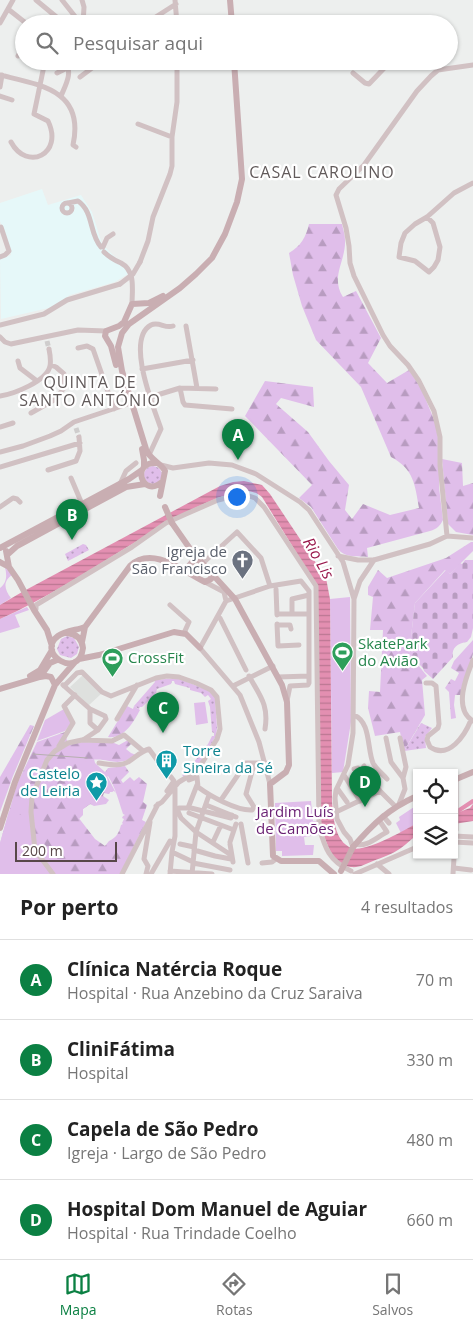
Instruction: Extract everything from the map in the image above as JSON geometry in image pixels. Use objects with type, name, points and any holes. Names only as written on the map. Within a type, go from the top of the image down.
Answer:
[{"type":"main road","points":[[228,0],[229,15]]},
{"type":"main road","points":[[135,302],[155,300],[170,291],[201,264],[220,236],[233,203],[239,178],[233,70]]},
{"type":"main road","points":[[234,70],[242,179],[231,219],[217,250],[207,264],[180,288],[142,313],[126,327],[120,340],[118,349],[120,364],[129,404],[144,454],[142,478],[160,496],[172,523],[199,561],[235,599],[273,666],[287,702],[289,766],[286,772],[270,784],[272,854],[278,860],[317,861],[329,871],[337,873],[353,844],[397,805],[413,798]]},
{"type":"main road","points":[[135,302],[143,309],[142,313]]},
{"type":"main road","points":[[135,302],[124,322],[106,331],[108,342],[148,455],[165,471],[160,496]]},
{"type":"main road","points":[[108,342],[114,344],[120,340]]},
{"type":"main road","points":[[0,548],[120,484],[150,463],[159,464]]},
{"type":"main road","points":[[9,566],[0,562],[18,546],[129,486],[156,486],[163,480]]},
{"type":"main road","points":[[0,548],[5,550],[9,566],[47,630],[52,649],[60,667],[56,684],[15,782],[0,828]]},
{"type":"main road","points":[[56,684],[83,651],[82,642],[85,627],[130,566],[140,559],[155,558],[180,569],[188,570],[205,582],[211,578],[211,572]]},
{"type":"main road","points":[[188,570],[199,561]]},
{"type":"main road","points":[[0,685],[36,674],[52,649],[56,638],[64,633],[85,627]]},
{"type":"main road","points":[[47,630],[76,635],[82,642]]},
{"type":"main road","points":[[40,677],[50,663],[58,660],[67,664],[166,633],[184,633],[200,648]]},
{"type":"main road","points":[[0,689],[46,676],[51,677],[56,684]]},
{"type":"main road","points":[[458,779],[473,772]]},
{"type":"street","points":[[0,23],[13,0]]},
{"type":"street","points":[[36,0],[54,15]]},
{"type":"street","points":[[62,0],[74,15]]},
{"type":"street","points":[[82,0],[84,7],[83,15]]},
{"type":"street","points":[[158,15],[175,2]]},
{"type":"street","points":[[175,2],[176,15]]},
{"type":"street","points":[[8,9],[16,15]]},
{"type":"street","points":[[458,67],[473,65]]},
{"type":"street","points":[[11,142],[16,151],[27,157],[37,157],[43,154],[52,143],[53,135],[48,121],[34,114],[43,70]]},
{"type":"street","points":[[56,73],[62,70]]},
{"type":"street","points":[[60,96],[68,80],[69,70]]},
{"type":"street","points":[[80,77],[89,70]]},
{"type":"street","points":[[0,325],[44,314],[67,300],[120,284],[133,274],[140,262],[148,240],[153,217],[170,174],[172,137],[177,102],[176,70]]},
{"type":"street","points":[[353,73],[367,84],[382,70]]},
{"type":"street","points":[[438,70],[417,91],[364,165],[336,195],[346,228],[350,263],[354,276],[382,335],[419,381],[434,411],[440,437],[440,466],[447,536]]},
{"type":"street","points":[[0,86],[1,75],[40,85],[60,96],[73,114],[75,130],[73,145],[76,147]]},
{"type":"street","points":[[0,96],[12,100]]},
{"type":"street","points":[[138,124],[172,137]]},
{"type":"street","points":[[428,217],[433,223],[440,247],[438,260],[430,272],[414,260],[399,257],[405,233],[412,226],[428,217],[454,193],[473,182]]},
{"type":"street","points":[[70,205],[83,204],[87,209],[96,239],[102,249],[110,258],[125,266],[130,272],[135,302]]},
{"type":"street","points":[[0,257],[8,251],[1,227]]},
{"type":"street","points":[[102,249],[108,238],[113,234]]},
{"type":"street","points":[[148,455],[161,429],[142,369],[140,347],[143,333],[148,327],[155,324],[167,327],[173,326]]},
{"type":"street","points":[[186,326],[197,388]]},
{"type":"street","points":[[0,337],[5,342],[11,344],[46,339],[78,330],[106,331]]},
{"type":"street","points":[[96,332],[108,342]]},
{"type":"street","points":[[78,348],[87,346],[93,349],[114,409]]},
{"type":"street","points":[[0,396],[15,392],[37,381],[48,372],[51,365],[49,350]]},
{"type":"street","points":[[142,369],[193,360]]},
{"type":"street","points":[[18,361],[20,368],[37,381]]},
{"type":"street","points":[[31,413],[54,400],[65,386],[64,374],[51,365]]},
{"type":"street","points":[[0,452],[57,434],[114,409],[180,388],[216,389]]},
{"type":"street","points":[[180,388],[182,402],[185,405],[232,409]]},
{"type":"street","points":[[0,427],[13,422]]},
{"type":"street","points":[[48,470],[75,462],[79,455],[79,437]]},
{"type":"street","points":[[0,467],[80,443]]},
{"type":"street","points":[[120,484],[124,474],[136,463]]},
{"type":"street","points":[[159,464],[173,468],[215,463],[232,465],[248,470],[303,503],[317,521],[338,556],[347,572],[354,599],[354,715],[352,746],[360,801]]},
{"type":"street","points":[[163,480],[173,468]]},
{"type":"street","points":[[71,478],[82,504]]},
{"type":"street","points":[[34,609],[36,605],[132,547],[166,523],[218,500],[243,494],[255,498],[264,507],[316,586],[319,827],[325,848],[341,866],[353,872],[365,872],[377,864],[413,849]]},
{"type":"street","points":[[0,507],[13,498],[20,502]]},
{"type":"street","points":[[199,561],[237,532],[261,558],[273,587],[277,615],[309,614]]},
{"type":"street","points":[[338,556],[358,560],[374,560],[430,544],[447,536],[473,538]]},
{"type":"street","points":[[354,599],[360,581],[374,560]]},
{"type":"street","points":[[226,601],[252,591],[301,581],[309,591],[310,676],[308,685],[292,685],[289,687],[287,702]]},
{"type":"street","points":[[205,582],[224,592],[226,601],[200,648],[233,686],[244,703],[259,742],[270,784]]},
{"type":"street","points":[[292,614],[292,599],[309,595]]},
{"type":"street","points":[[170,605],[189,622],[184,633]]},
{"type":"street","points":[[217,617],[220,618],[266,710],[265,729]]},
{"type":"street","points":[[291,629],[290,625],[277,625],[278,646],[299,645]]},
{"type":"street","points":[[426,682],[436,686],[439,724],[438,728],[428,736],[427,740],[430,747],[438,750],[454,746],[462,738],[472,721],[464,713],[462,704],[466,681],[473,660]]},
{"type":"street","points":[[233,686],[249,675],[273,666]]},
{"type":"street","points":[[64,686],[80,672],[109,696],[156,678],[172,676],[211,690],[217,697],[219,736],[197,770],[179,782],[162,802],[156,806]]},
{"type":"street","points":[[278,677],[310,676]]},
{"type":"street","points":[[56,684],[64,686],[90,709],[105,716],[106,720],[98,730],[82,740]]},
{"type":"street","points":[[117,719],[137,686]]},
{"type":"street","points":[[53,874],[35,850],[30,812],[31,800],[47,760],[62,743],[73,723],[64,706],[74,695]]},
{"type":"street","points":[[90,709],[90,723],[98,730]]},
{"type":"street","points":[[354,715],[359,717],[366,731],[373,763],[387,779]]},
{"type":"street","points":[[54,752],[68,742],[82,740],[112,741],[124,736],[143,751]]},
{"type":"street","points":[[386,738],[391,762],[403,778]]},
{"type":"street","points":[[354,770],[397,805],[405,789],[403,778],[406,767],[400,738]]},
{"type":"street","points":[[99,763],[123,764],[143,751],[150,749],[161,767],[174,782],[156,806],[122,874]]},
{"type":"street","points":[[373,763],[354,770],[337,788],[335,798],[336,812],[340,825],[353,844],[360,846],[387,832],[381,818]]},
{"type":"street","points":[[221,800],[245,764],[267,767],[273,775],[280,776]]},
{"type":"street","points":[[197,785],[208,794],[221,800],[248,810],[254,808],[246,794],[254,764]]},
{"type":"street","points":[[175,787],[195,776],[197,778],[197,785],[186,822]]},
{"type":"street","points":[[237,777],[249,783]]},
{"type":"street","points":[[175,787],[175,836],[170,872],[212,874]]},
{"type":"street","points":[[337,788],[347,802]]},
{"type":"street","points":[[336,812],[380,791]]},
{"type":"street","points":[[192,873],[196,832],[206,810],[208,794]]},
{"type":"street","points":[[232,859],[213,842],[196,832],[181,818],[178,808],[206,810],[234,816]]},
{"type":"street","points":[[189,809],[202,818],[221,825],[237,826]]},
{"type":"street","points":[[146,874],[148,866],[144,859],[151,815]]},
{"type":"street","points":[[381,818],[388,823]]},
{"type":"street","points":[[213,842],[221,825]]},
{"type":"street","points":[[232,859],[230,843],[237,826]]},
{"type":"street","points":[[237,826],[248,863]]},
{"type":"street","points":[[458,833],[462,836],[473,837]]},
{"type":"street","points":[[151,874],[170,841]]},
{"type":"street","points":[[458,842],[473,843]]},
{"type":"street","points":[[180,844],[214,856],[232,859]]},
{"type":"street","points":[[172,852],[193,862],[230,870]]},
{"type":"street","points":[[262,863],[278,860]]},
{"type":"street","points":[[377,864],[389,874]]},
{"type":"street","points":[[454,871],[471,870]]},
{"type":"shaded area","points":[[42,189],[48,205],[81,195],[92,212],[102,244],[116,258],[128,265],[128,274],[115,282],[70,295],[53,307],[1,319],[0,259],[11,255],[0,221],[0,203]]},
{"type":"shaded area","name":"Rio Lis","points":[[244,481],[262,485],[326,578],[330,599],[332,800],[334,820],[341,840],[346,845],[358,849],[385,840],[413,825],[413,838],[391,854],[362,866],[351,867],[339,862],[326,842],[321,821],[317,586],[262,497],[258,494],[251,491],[238,492],[190,510],[50,594],[0,619],[0,605],[22,592],[220,486]]},
{"type":"shaded area","points":[[83,675],[101,694],[88,706],[70,687]]},
{"type":"shaded area","points":[[473,804],[473,821],[458,823],[458,812],[470,808]]},
{"type":"green space","points":[[309,224],[342,224],[345,248],[338,276],[339,290],[343,297],[356,291],[381,338],[368,363],[387,383],[409,370],[421,388],[435,422],[439,442],[439,487],[442,522],[432,530],[367,548],[368,557],[344,554],[338,549],[311,507],[299,498],[312,485],[245,416],[265,381],[313,387],[314,407],[281,398],[276,404],[308,432],[349,485],[345,510],[352,519],[363,504],[390,515],[419,508],[412,478],[405,467],[391,457],[361,387],[316,340],[302,306],[289,253],[302,241]]},
{"type":"green space","points":[[442,459],[462,463],[463,486],[473,483],[473,535],[456,532],[448,524]]},
{"type":"green space","points":[[153,466],[159,469],[162,475],[159,481],[153,484],[147,481],[144,475],[147,469]]},
{"type":"green space","points":[[473,542],[473,551],[450,574],[445,570],[415,603],[409,654],[427,676],[422,680],[425,715],[404,751],[400,732],[375,736],[368,708],[369,691],[380,692],[383,630],[370,630],[373,597],[368,595],[368,587],[378,570],[387,578],[446,558]]},
{"type":"green space","points":[[83,544],[89,550],[68,561],[65,554]]},
{"type":"green space","points":[[465,560],[473,560],[473,628],[471,637],[467,642],[456,646],[453,651],[453,657],[433,679],[409,654],[415,603],[446,570],[450,574]]},
{"type":"green space","points":[[5,567],[12,575],[6,583],[7,592],[11,598],[0,605],[0,588],[6,579]]},
{"type":"green space","points":[[350,597],[351,722],[343,772],[332,773],[330,599]]},
{"type":"green space","points":[[27,607],[29,610],[15,615],[20,627],[0,633],[0,619]]},
{"type":"green space","points":[[67,636],[74,638],[79,647],[77,654],[71,658],[60,655],[57,649],[61,639]]},
{"type":"green space","points":[[473,640],[473,654],[461,695],[455,695],[456,718],[451,719],[449,692],[445,688],[451,679],[455,681],[459,673],[451,668],[454,661]]},
{"type":"green space","points":[[177,678],[212,692],[215,697],[216,736],[196,769],[184,777],[182,775],[192,769],[190,767],[212,736],[214,736],[208,701],[211,699],[208,695],[205,697],[201,693],[175,684],[172,681],[171,684],[157,689],[156,693],[139,709],[134,706],[155,682],[154,680]]},
{"type":"green space","points":[[205,702],[208,723],[196,725],[194,703]]},
{"type":"green space","points":[[127,706],[133,709],[134,706],[140,710],[131,725],[123,733],[114,737],[108,737]]},
{"type":"green space","points":[[64,709],[71,723],[65,731],[37,741],[45,720]]},
{"type":"green space","points":[[421,723],[432,728],[425,737],[426,748],[404,751]]},
{"type":"green space","points":[[30,725],[34,726],[0,812],[0,777]]},
{"type":"green space","points":[[65,732],[68,745],[82,742],[114,743],[119,745],[128,740],[132,743],[126,749],[136,755],[129,759],[118,762],[98,759],[91,760],[103,775],[108,768],[125,766],[129,772],[121,780],[123,783],[130,777],[134,781],[139,777],[147,784],[143,802],[147,805],[142,820],[146,822],[120,874],[0,874],[0,843],[17,784],[37,742]],"holes":[[[108,776],[125,815],[122,818],[124,819],[123,824],[117,835],[105,846],[95,839],[78,817],[79,810],[82,816],[83,809],[90,804],[94,806],[106,804],[109,800],[103,796],[104,793],[109,794],[113,792],[105,778]]]},
{"type":"green space","points":[[94,759],[95,763],[105,772],[116,793],[114,791],[109,794],[98,790],[90,804],[83,809],[83,815],[79,819],[68,802],[66,788],[71,774],[82,764]]},
{"type":"green space","name":"Jardim Luís de Camões","points":[[311,801],[313,821],[317,821],[319,835],[304,837],[305,845],[314,845],[313,855],[282,856],[282,851],[276,851],[275,803]]},
{"type":"green space","points":[[413,808],[413,826],[401,833],[396,823],[400,820],[399,817]]},
{"type":"green space","points":[[9,811],[31,818],[35,849],[52,874],[0,874],[0,843]]},
{"type":"waterway","points":[[458,811],[473,801]]},
{"type":"tunnel","points":[[47,341],[49,349]]},
{"type":"tunnel","points":[[76,428],[79,437]]},
{"type":"railway","points":[[33,754],[87,758]]},
{"type":"place","name":"Clínica Natércia Roque","points":[[238,460]]},
{"type":"place","name":"CliniFátima","points":[[72,540]]},
{"type":"place","name":"Igreja de São Francisco","points":[[243,580]]},
{"type":"place","name":"SkatePark do Avião","points":[[342,672]]},
{"type":"place","name":"CrossFit","points":[[112,677]]},
{"type":"place","name":"Capela de São Pedro","points":[[163,733]]},
{"type":"place","name":"Torre Sineira da Sé","points":[[167,779]]},
{"type":"place","name":"Castelo de Leiria","points":[[96,802]]},
{"type":"place","name":"Hospital Dom Manuel de Aguiar","points":[[365,807]]},
{"type":"district","name":"CASAL CAROLINO","points":[[322,172]]},
{"type":"district","name":"QUINTA DE SANTO ANTÓNIO","points":[[90,391]]}]
